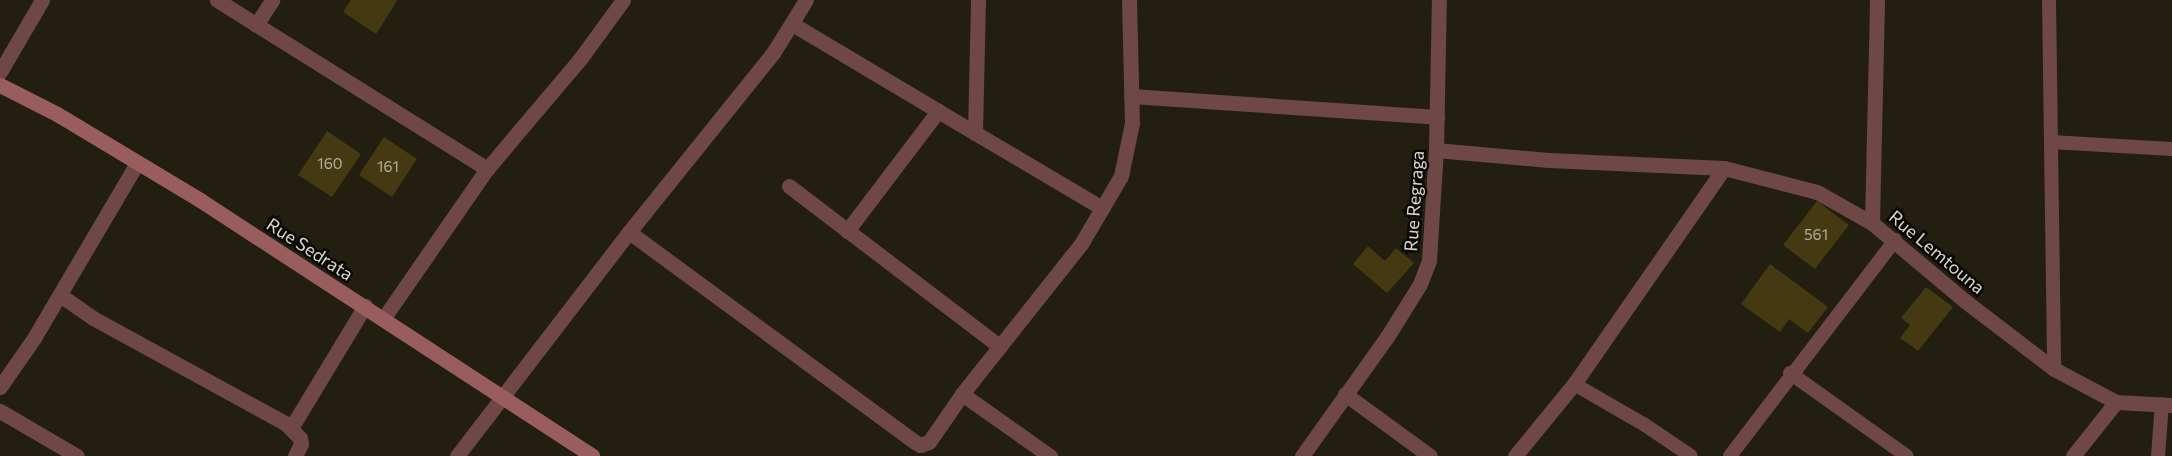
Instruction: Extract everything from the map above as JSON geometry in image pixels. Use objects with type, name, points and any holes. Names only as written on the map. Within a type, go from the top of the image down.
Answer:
[{"type":"street","points":[[0,72],[42,0]]},
{"type":"street","points":[[216,0],[487,169]]},
{"type":"street","points":[[256,25],[272,0]]},
{"type":"street","points":[[382,319],[487,169],[574,66],[623,0]]},
{"type":"street","points":[[457,456],[628,232],[794,25],[806,0]]},
{"type":"street","points":[[975,133],[978,0]]},
{"type":"street","points":[[628,232],[915,442],[920,445],[929,442],[962,394],[1081,244],[1121,176],[1132,124],[1129,0]]},
{"type":"street","name":"Rue Regraga","points":[[1302,456],[1387,337],[1420,284],[1429,260],[1436,150],[1439,0]]},
{"type":"street","name":"Rue Lemtouna","points":[[1877,0],[1872,222],[1965,302],[2054,369],[2116,402],[2167,405]]},
{"type":"street","points":[[794,25],[1102,208]]},
{"type":"street","name":"Rue Sedrata","points":[[0,85],[57,114],[137,163],[365,306],[592,456]]},
{"type":"street","points":[[1131,96],[1437,117]]},
{"type":"street","points":[[847,231],[938,111]]},
{"type":"street","points":[[1436,150],[1549,160],[1724,168],[1817,192],[1872,222]]},
{"type":"street","points":[[0,388],[60,295],[137,163]]},
{"type":"street","points":[[1515,456],[1574,384],[1724,168]]},
{"type":"street","points":[[789,186],[1000,347]]},
{"type":"street","points":[[60,295],[93,318],[292,428],[300,438],[301,444],[295,456]]},
{"type":"street","points":[[292,428],[365,306]]},
{"type":"street","points":[[962,394],[1050,456]]},
{"type":"street","points":[[1345,394],[1430,456]]},
{"type":"street","points":[[2073,456],[2116,402]]},
{"type":"street","points":[[0,411],[77,456]]},
{"type":"lane","points":[[2049,0],[2054,369]]},
{"type":"lane","points":[[2051,142],[2172,149]]},
{"type":"lane","points":[[1730,456],[1790,373],[1895,240]]},
{"type":"lane","points":[[1790,373],[1907,456]]},
{"type":"lane","points":[[1574,384],[1645,425],[1691,456]]},
{"type":"lane","points":[[2158,456],[2167,405]]},
{"type":"building","points":[[351,0],[397,1],[376,34],[343,12]]},
{"type":"building","points":[[327,131],[361,154],[332,197],[298,175]]},
{"type":"building","points":[[384,137],[417,159],[392,197],[359,175]]},
{"type":"building","points":[[1817,201],[1849,225],[1815,269],[1783,245]]},
{"type":"building","points":[[1368,246],[1385,261],[1396,248],[1414,263],[1387,293],[1353,264]]},
{"type":"building","points":[[1770,264],[1828,307],[1808,333],[1789,319],[1780,332],[1741,304]]},
{"type":"building","points":[[1926,287],[1953,307],[1918,351],[1900,338],[1910,325],[1901,318]]}]
